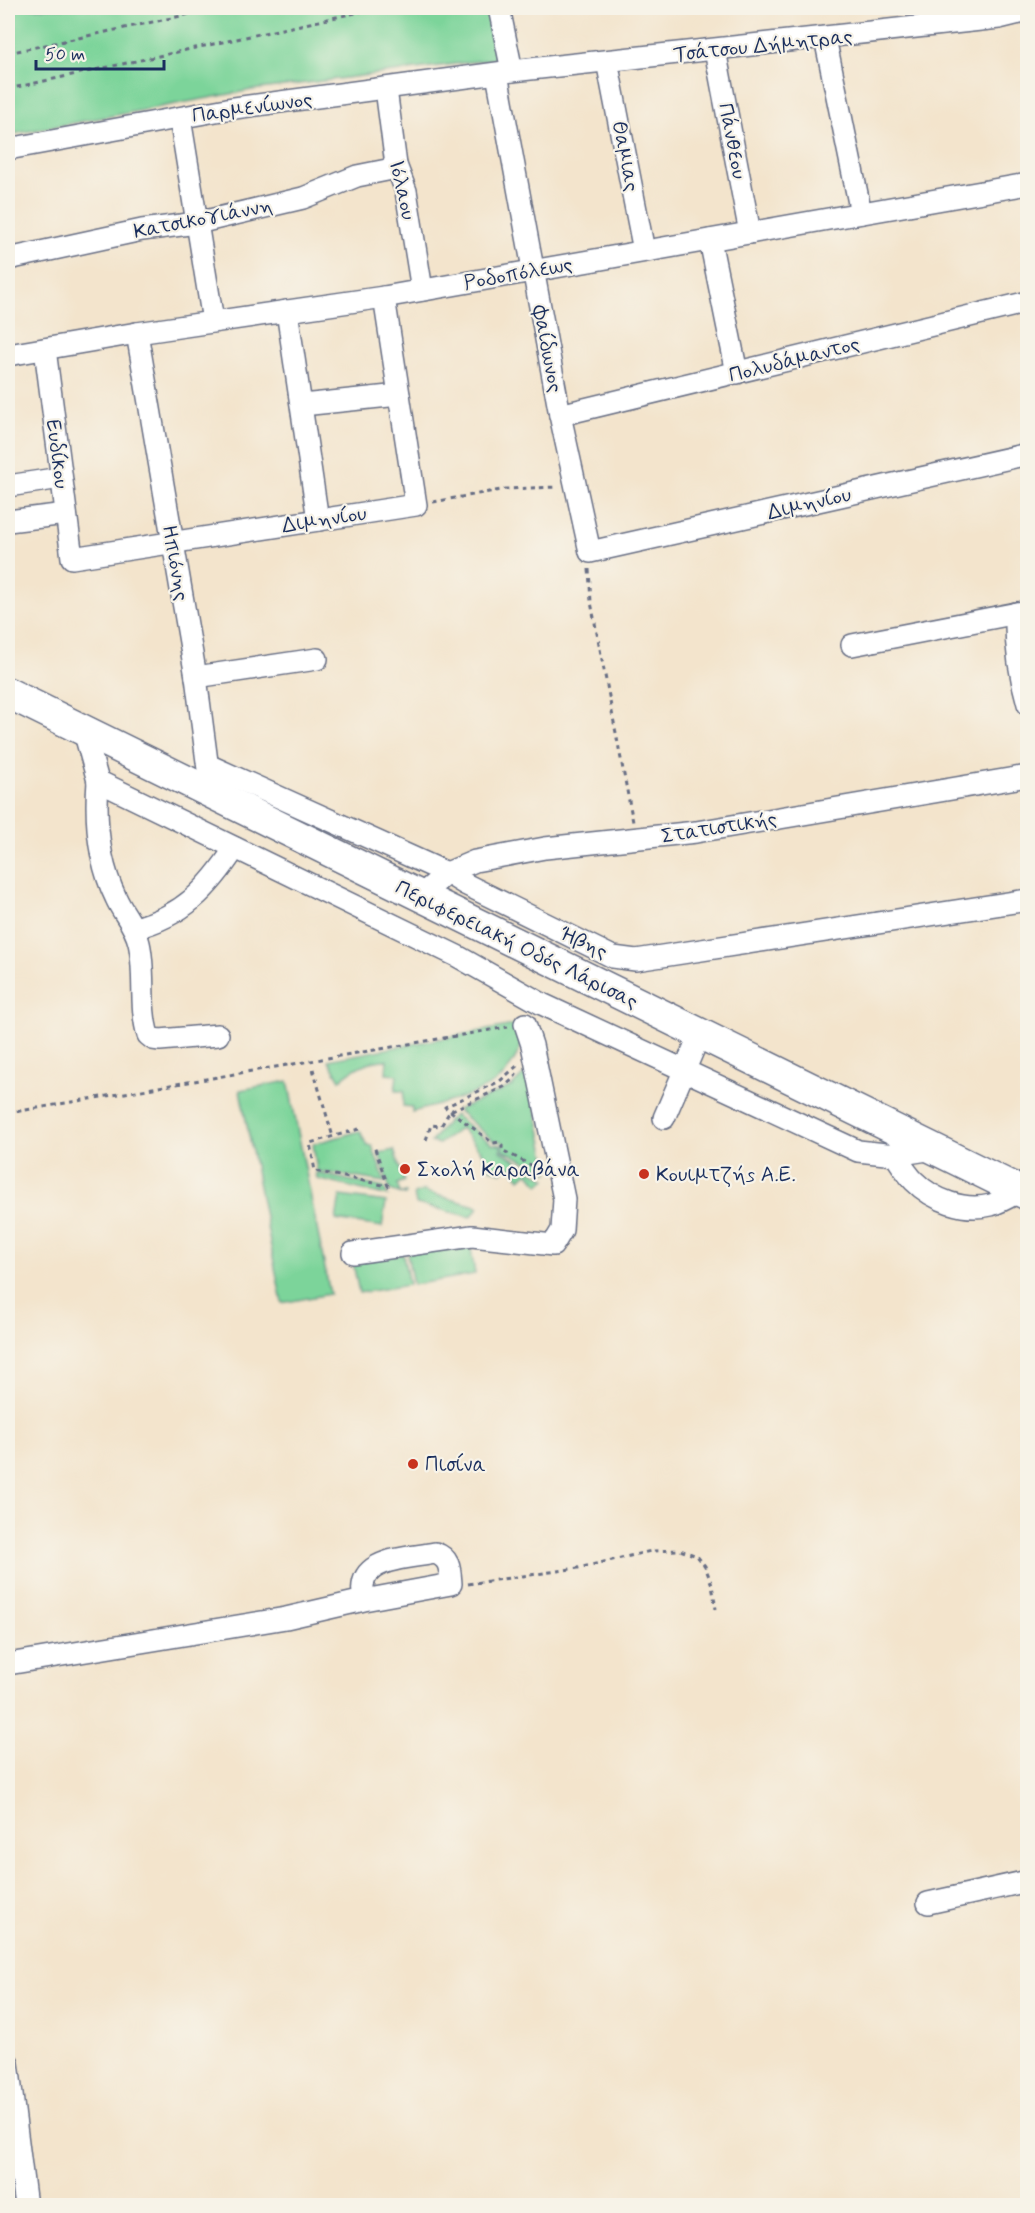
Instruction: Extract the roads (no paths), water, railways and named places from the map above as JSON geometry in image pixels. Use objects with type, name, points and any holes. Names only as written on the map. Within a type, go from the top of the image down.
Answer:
[{"type":"highway","name":"Περιφερειακή Οδός Λάρισας","points":[[8,693],[84,730],[209,779],[420,896],[1024,1193]]},
{"type":"street","name":"Φαίδωνος","points":[[499,8],[504,72],[533,270],[560,415],[590,552]]},
{"type":"street","name":"Τσάτσου Δήμητρας","points":[[504,72],[999,18],[1028,11]]},
{"type":"street","points":[[825,38],[861,213]]},
{"type":"street","name":"Πάνθεου","points":[[715,50],[750,232]]},
{"type":"street","name":"Θαμιας","points":[[607,62],[644,251]]},
{"type":"street","name":"Παρμενίωνος","points":[[8,149],[227,109],[504,72]]},
{"type":"street","name":"Ιόλαου","points":[[386,89],[396,165],[405,185],[422,290]]},
{"type":"street","points":[[180,117],[213,321]]},
{"type":"street","name":"Κατσικογιάννη","points":[[8,259],[142,230],[197,223],[303,198],[357,176],[387,170],[396,165]]},
{"type":"street","name":"Ροδοπόλεως","points":[[8,356],[213,321],[384,297],[1028,184]]},
{"type":"street","points":[[710,240],[736,373]]},
{"type":"street","points":[[302,405],[399,395],[384,297]]},
{"type":"street","name":"Πολυδάμαντος","points":[[560,415],[1028,302]]},
{"type":"street","points":[[287,311],[318,520]]},
{"type":"street","name":"Ηπιόνης","points":[[137,333],[196,677],[209,779]]},
{"type":"street","name":"Ευδίκου","points":[[45,349],[72,558]]},
{"type":"street","name":"Διμηνίου","points":[[72,558],[416,506],[399,395]]},
{"type":"street","name":"Διμηνίου","points":[[590,552],[1028,454]]},
{"type":"street","points":[[8,486],[61,478]]},
{"type":"street","points":[[8,521],[66,514]]},
{"type":"street","points":[[852,645],[1022,612],[1016,642],[1021,680],[1028,704]]},
{"type":"street","points":[[196,677],[317,658]]},
{"type":"street","points":[[84,730],[98,781],[98,830],[108,883],[135,928],[141,955],[148,1035],[160,1040],[218,1035]]},
{"type":"street","name":"Στατιστικής","points":[[420,896],[459,866],[499,856],[545,848],[696,832],[1028,776]]},
{"type":"street","name":"Ήβης","points":[[209,779],[447,873],[613,957],[636,960],[1028,900]]},
{"type":"street","points":[[98,781],[456,956],[542,1004],[858,1151],[895,1155],[934,1149]]},
{"type":"street","points":[[135,928],[165,918],[195,898],[219,873],[235,848]]},
{"type":"street","points":[[353,1253],[472,1236],[553,1245],[562,1230],[564,1199],[525,1024]]},
{"type":"street","points":[[664,1119],[700,1034]]},
{"type":"street","points":[[895,1155],[912,1179],[923,1189],[954,1205],[972,1208],[991,1205],[1024,1193]]},
{"type":"street","points":[[8,1664],[286,1618],[364,1600],[451,1584],[449,1564],[443,1556],[435,1553],[378,1564],[369,1570],[363,1586],[364,1600]]},
{"type":"street","points":[[928,1903],[1028,1881]]},
{"type":"street","points":[[8,2063],[26,2205]]},
{"type":"place","name":"Σχολή Καραβάνα","points":[[405,1169]]},
{"type":"place","name":"Κουιμτζήs Α.Ε.","points":[[644,1174]]},
{"type":"place","name":"Πισίνα","points":[[413,1464]]}]
